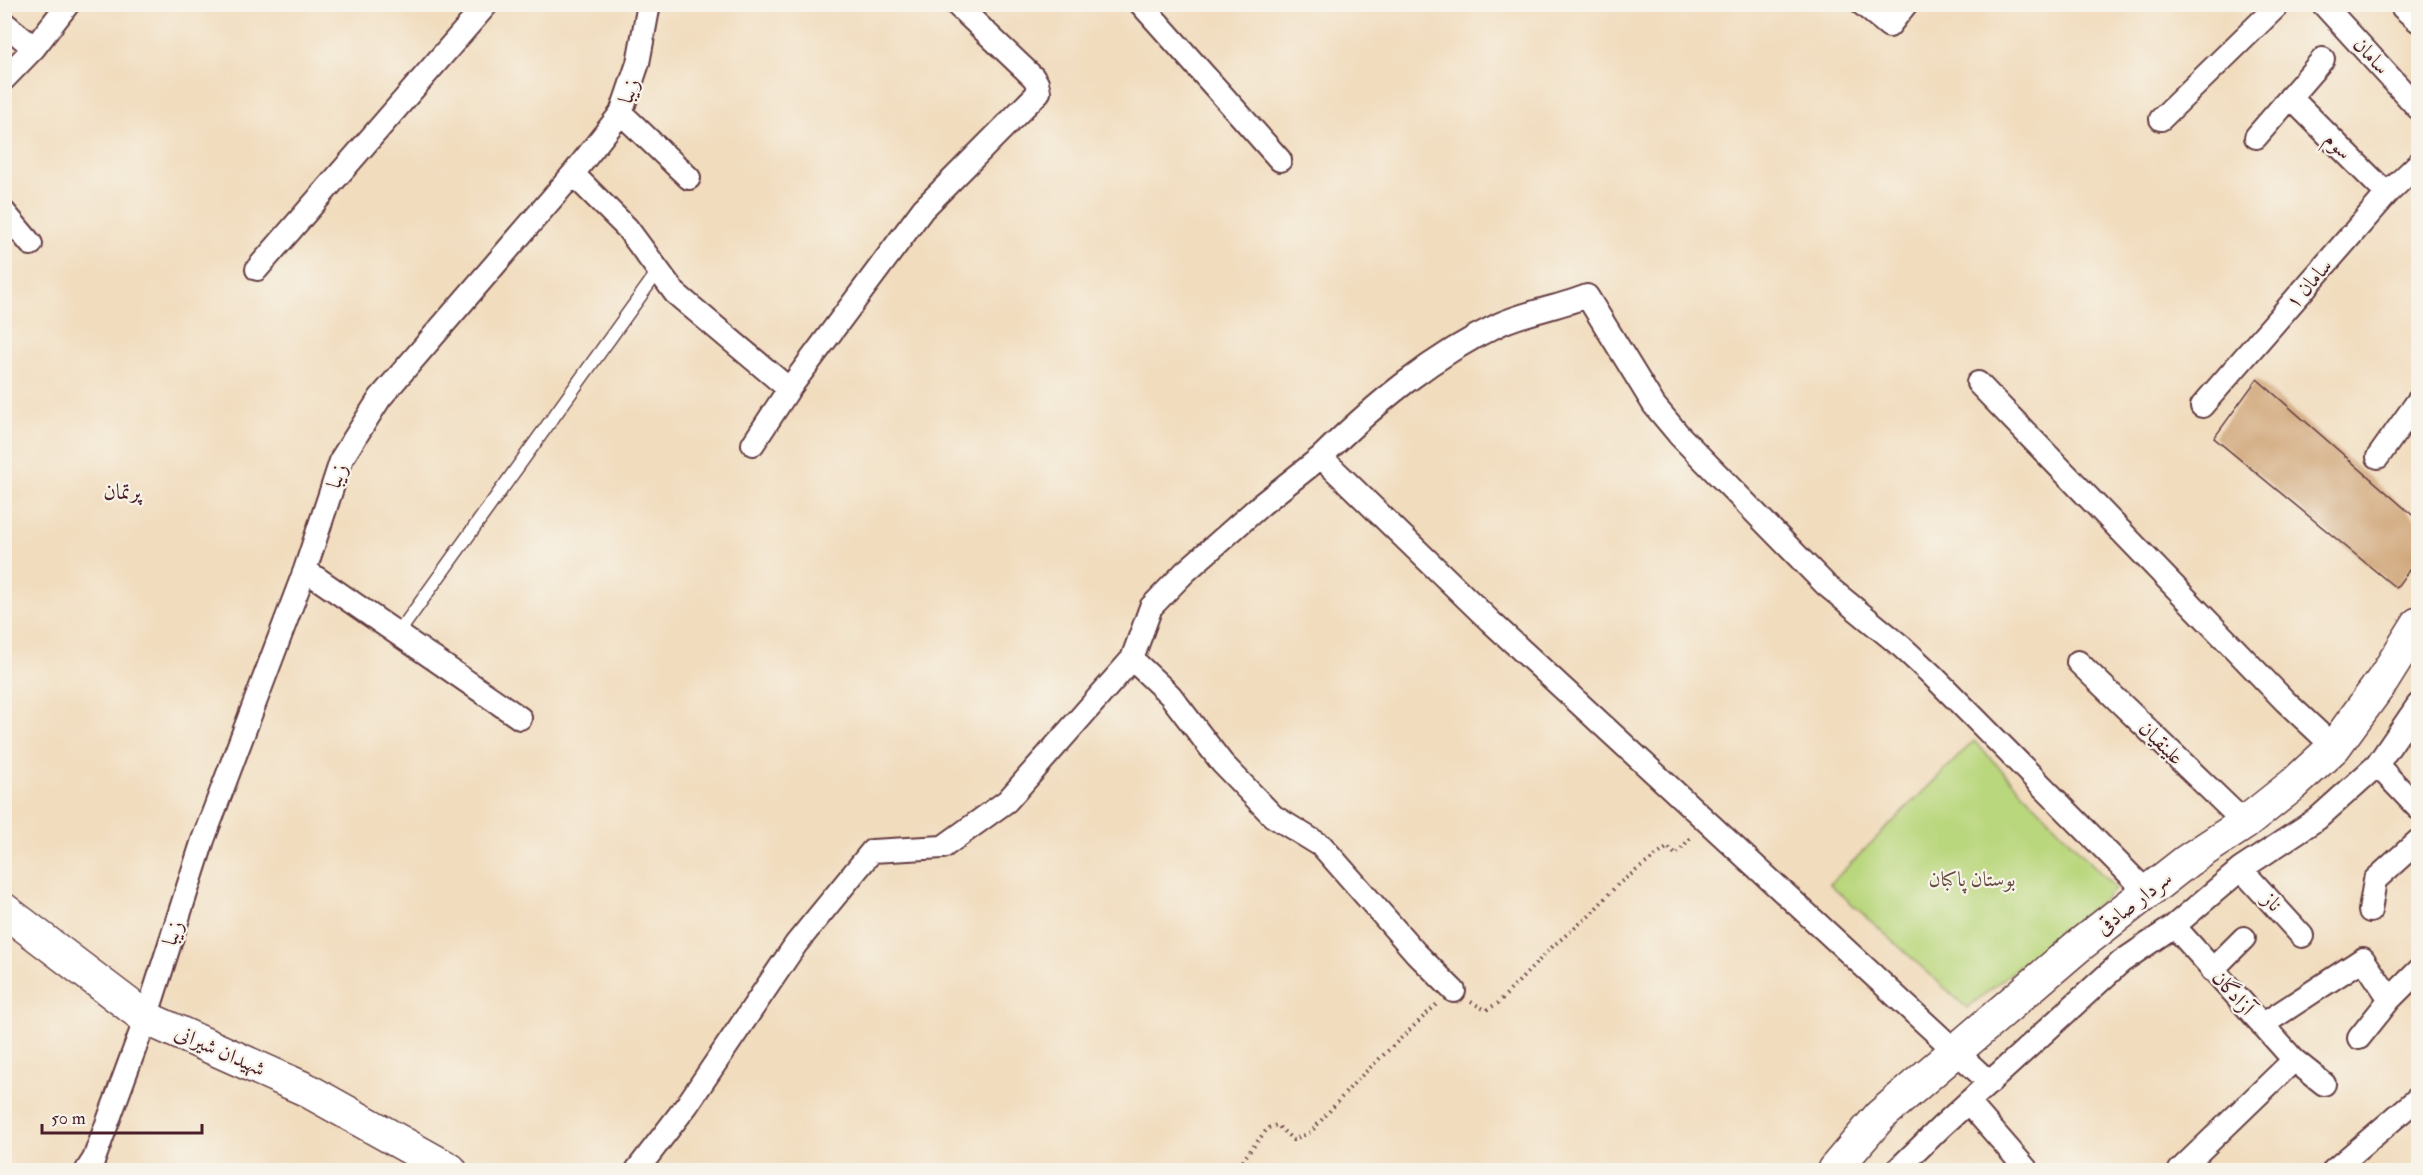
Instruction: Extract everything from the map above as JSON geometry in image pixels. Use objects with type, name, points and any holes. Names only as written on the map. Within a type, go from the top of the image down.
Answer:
[{"type":"street","points":[[4,79],[34,48],[68,4]]},
{"type":"street","points":[[257,269],[487,4]]},
{"type":"street","name":"زیبا","points":[[87,1170],[94,1159],[146,1018],[203,840],[305,570],[342,458],[380,398],[573,174],[621,113],[638,63],[649,4]]},
{"type":"street","points":[[753,444],[789,389],[922,209],[1039,92],[1033,77],[956,4]]},
{"type":"street","points":[[1141,4],[1280,160]]},
{"type":"street","points":[[1862,4],[1889,26],[1906,4]]},
{"type":"street","points":[[2161,120],[2279,4]]},
{"type":"street","name":"سامان","points":[[2323,4],[2418,108]]},
{"type":"street","points":[[4,23],[34,48]]},
{"type":"street","points":[[2256,137],[2323,59]]},
{"type":"street","name":"سوم","points":[[2290,98],[2387,194]]},
{"type":"street","points":[[621,113],[689,178]]},
{"type":"street","name":"سامان ۱","points":[[2202,406],[2387,194],[2418,164]]},
{"type":"street","points":[[573,174],[627,228],[675,293],[789,389]]},
{"type":"street","points":[[4,212],[31,244]]},
{"type":"street","points":[[637,1170],[687,1105],[796,945],[872,851],[943,848],[1007,801],[1132,659],[1151,607],[1185,572],[1262,504],[1321,457],[1364,415],[1432,362],[1502,324],[1587,296],[1654,405],[1680,436],[1826,585],[1902,647],[1931,674],[2148,893]]},
{"type":"street","points":[[1978,383],[2285,701],[2334,747]]},
{"type":"street","points":[[2378,457],[2418,400]]},
{"type":"street","points":[[1321,457],[1490,621],[1990,1083]]},
{"type":"street","points":[[305,570],[520,718]]},
{"type":"street","name":"سردار صادقی","points":[[1834,1170],[1880,1116],[1955,1051],[2094,934],[2187,861],[2245,823],[2294,784],[2334,747],[2383,680],[2418,624]]},
{"type":"street","points":[[1132,659],[1170,695],[1222,764],[1273,816],[1322,846],[1416,953],[1454,991]]},
{"type":"street","name":"علینقیان","points":[[2078,662],[2245,823]]},
{"type":"street","points":[[1904,1168],[1968,1102],[2121,962],[2174,926],[2241,869],[2317,819],[2377,765],[2418,705]]},
{"type":"street","points":[[2377,765],[2418,808]]},
{"type":"street","points":[[2370,911],[2375,880],[2418,841]]},
{"type":"street","name":"ناز","points":[[2241,869],[2302,936]]},
{"type":"street","name":"شهیدان شیرانی","points":[[4,910],[146,1018],[305,1089],[450,1170]]},
{"type":"street","name":"آزادگان","points":[[2174,926],[2294,1060],[2324,1084]]},
{"type":"street","points":[[2094,934],[2121,962]]},
{"type":"street","points":[[2212,970],[2244,938]]},
{"type":"street","points":[[2262,1025],[2363,959],[2390,999]]},
{"type":"street","points":[[2359,1038],[2390,999],[2418,971]]},
{"type":"street","points":[[2191,1167],[2294,1060]]},
{"type":"street","points":[[2334,1170],[2418,1098]]},
{"type":"street","points":[[1968,1102],[2027,1170]]},
{"type":"lane","points":[[398,635],[659,270]]},
{"type":"green space","name":"بوستان پاکبان","points":[[1974,741],[2116,889],[1967,1008],[1830,884]]},
{"type":"building","points":[[2257,379],[2418,520],[2418,558],[2396,588],[2214,438]]},
{"type":"district","name":"پرتمان","points":[[122,492]]}]
